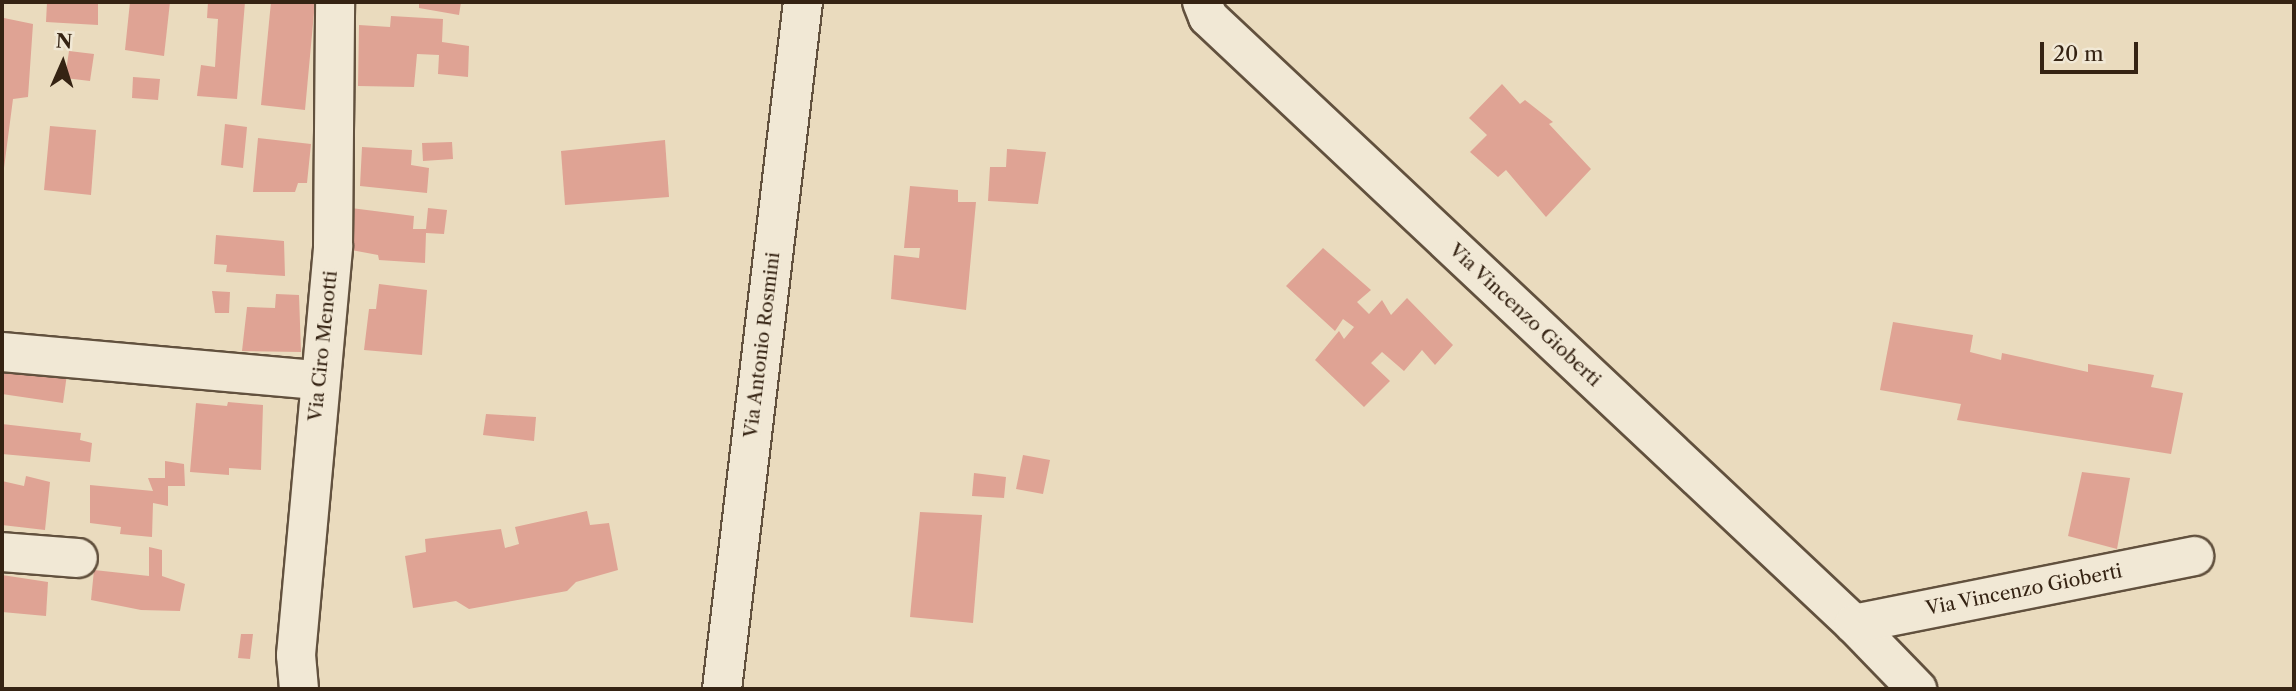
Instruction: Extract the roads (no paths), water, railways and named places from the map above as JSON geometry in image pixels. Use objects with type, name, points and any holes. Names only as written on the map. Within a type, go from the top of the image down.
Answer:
[{"type":"street","name":"Via Ciro Menotti","points":[[299,689],[296,655],[318,380],[333,246],[335,2]]},
{"type":"street","name":"Via Antonio Rosmini","points":[[722,689],[803,2]]},
{"type":"street","name":"Via Vincenzo Gioberti","points":[[1202,2],[1208,17],[1854,624],[1917,689]]},
{"type":"street","points":[[2,352],[318,380]]},
{"type":"street","points":[[2,552],[78,558]]},
{"type":"street","name":"Via Vincenzo Gioberti","points":[[1854,624],[2194,556]]}]
